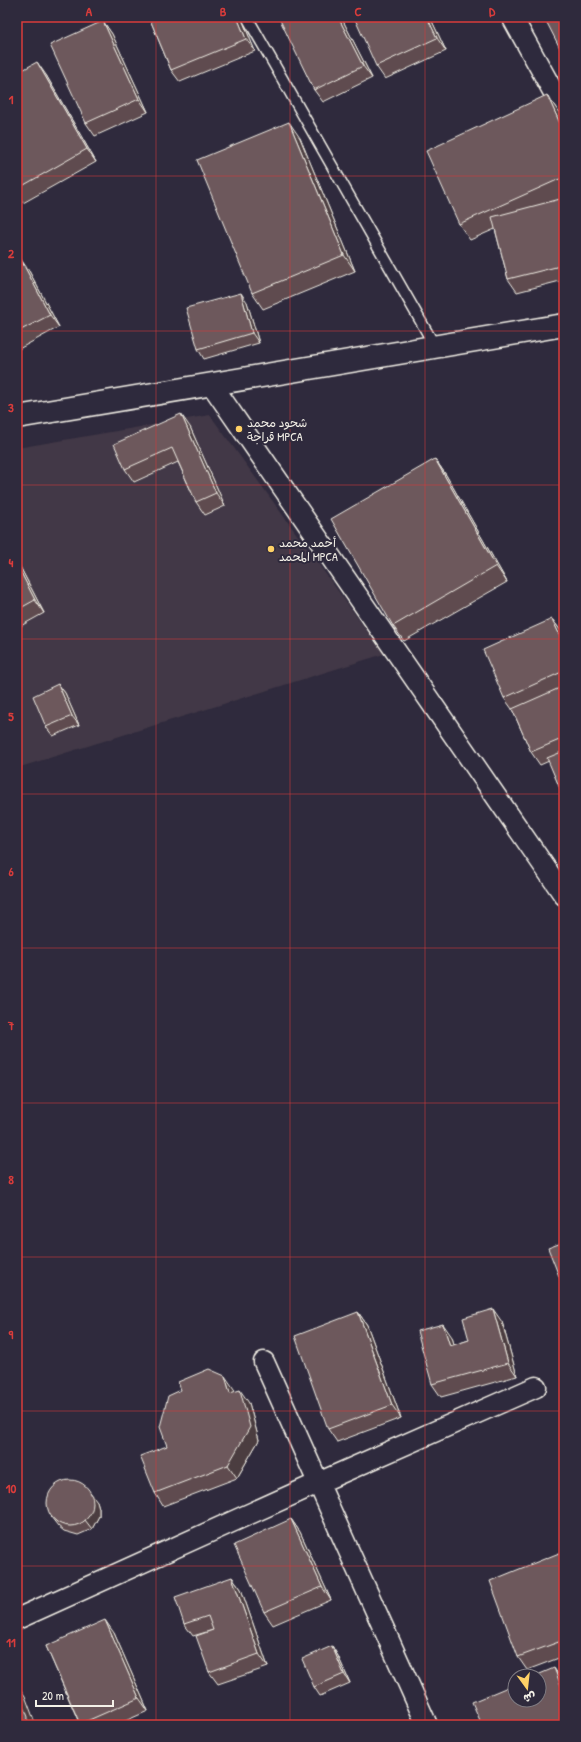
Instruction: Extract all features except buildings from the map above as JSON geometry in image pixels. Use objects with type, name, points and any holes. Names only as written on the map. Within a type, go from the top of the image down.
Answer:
[{"type":"street","points":[[512,17],[564,111]]},
{"type":"street","points":[[17,417],[436,348],[564,325]]},
{"type":"street","points":[[212,385],[564,895]]},
{"type":"street","points":[[264,1362],[427,1725]]},
{"type":"street","points":[[17,1619],[318,1483],[536,1387]]},
{"type":"lane","points":[[247,17],[436,348]]},
{"type":"shaded area","points":[[210,415],[384,654],[17,768],[17,448]]},
{"type":"place","name":"شحود محمد قراجة MPCA","points":[[239,429]]},
{"type":"place","name":"أحمد محمد المحمد MPCA","points":[[271,549]]}]
